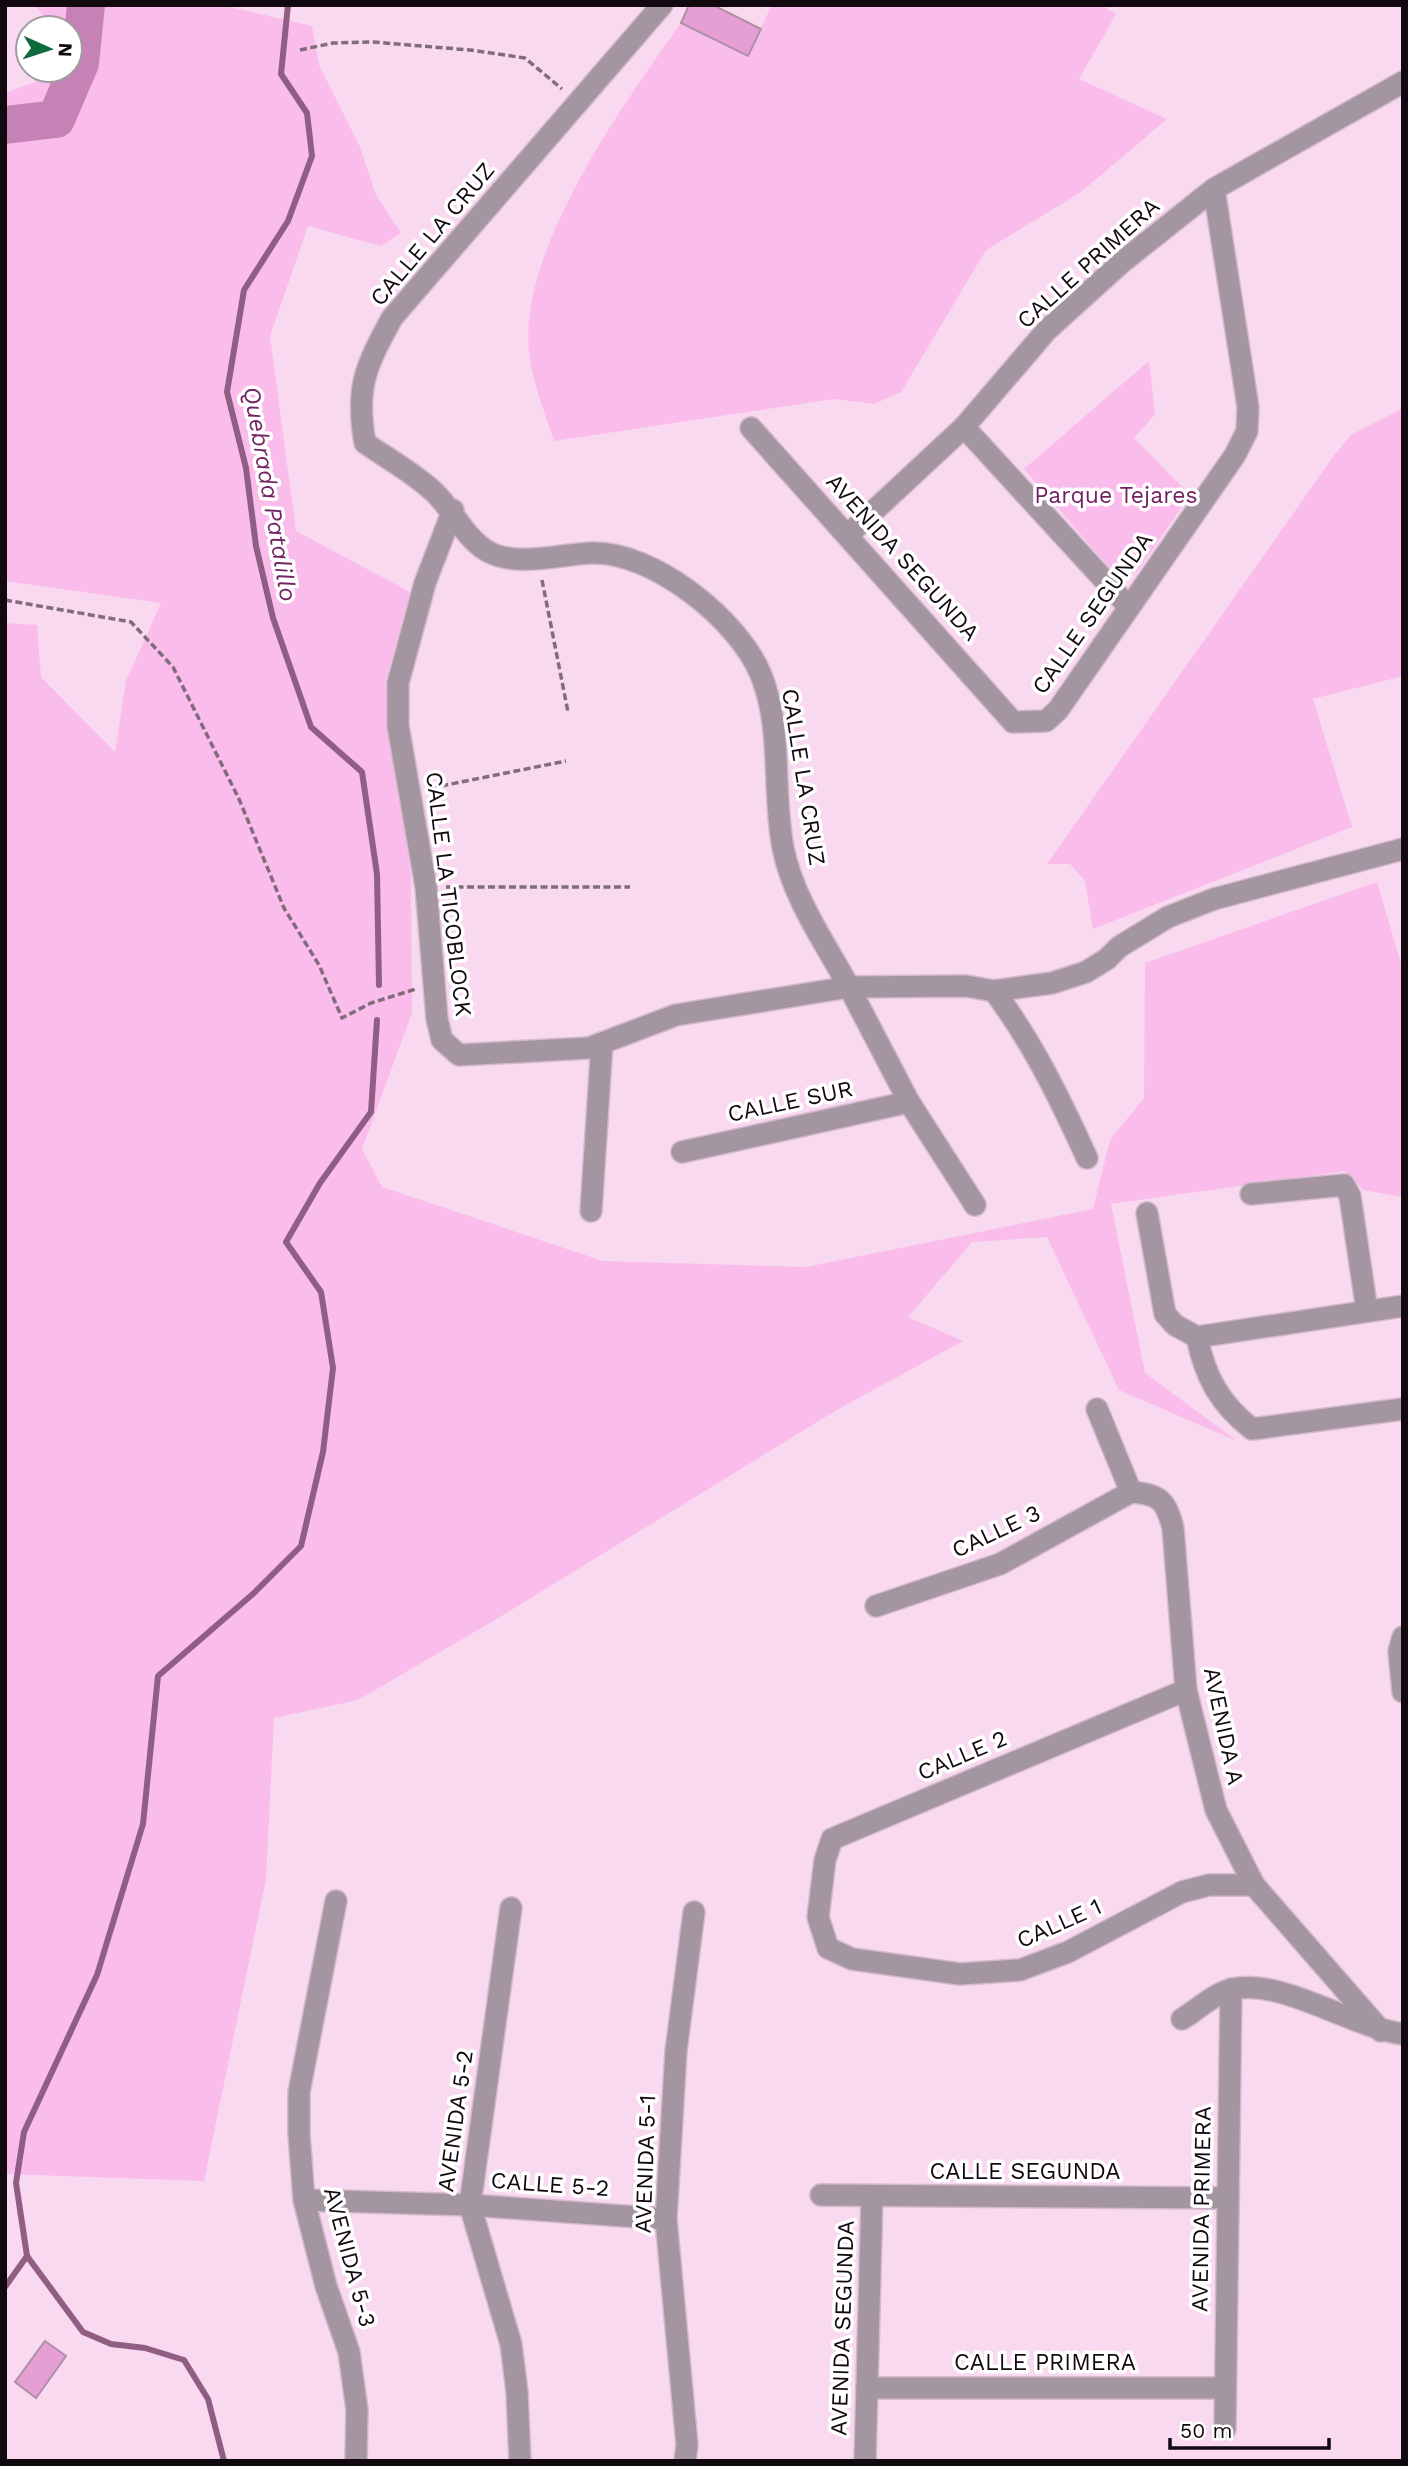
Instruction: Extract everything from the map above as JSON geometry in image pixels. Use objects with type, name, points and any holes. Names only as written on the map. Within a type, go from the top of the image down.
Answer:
[{"type":"street","name":"CALLE LA CRUZ","points":[[662,5],[393,318],[369,360],[359,408],[365,443],[432,490],[453,510],[473,540],[488,551],[503,557],[538,558],[595,553],[631,557],[669,576],[701,601],[741,642],[760,674],[772,712],[777,805],[786,860],[796,891],[909,1102],[975,1205]]},
{"type":"street","name":"CALLE PRIMERA","points":[[849,534],[964,427],[1047,330],[1121,263],[1214,189],[1403,82]]},
{"type":"street","name":"CALLE SEGUNDA","points":[[1013,722],[1046,721],[1058,710],[1235,455],[1247,431],[1248,407],[1214,189]]},
{"type":"street","points":[[964,427],[1129,607]]},
{"type":"street","name":"AVENIDA SEGUNDA","points":[[751,428],[849,534],[1013,722]]},
{"type":"street","name":"CALLE LA TICOBLOCK","points":[[453,510],[425,583],[398,683],[398,726],[426,887],[437,1019],[442,1040],[459,1055],[589,1048],[676,1015],[849,987]]},
{"type":"street","points":[[849,987],[966,986],[994,991],[1052,983],[1086,972],[1107,960],[1119,947],[1168,917],[1214,899],[1403,849]]},
{"type":"street","points":[[994,991],[1019,1025],[1050,1078],[1087,1158]]},
{"type":"street","points":[[591,1211],[602,1043]]},
{"type":"street","name":"CALLE SUR","points":[[682,1152],[909,1102]]},
{"type":"street","points":[[1251,1194],[1344,1185],[1350,1196],[1367,1311]]},
{"type":"street","points":[[1147,1213],[1165,1314],[1175,1325],[1197,1337],[1403,1306]]},
{"type":"street","points":[[1197,1337],[1202,1364],[1213,1388],[1229,1411],[1252,1429],[1403,1409]]},
{"type":"street","points":[[1097,1409],[1131,1492]]},
{"type":"street","name":"CALLE 3","points":[[876,1606],[1000,1564],[1131,1492]]},
{"type":"street","name":"AVENIDA A","points":[[1131,1492],[1150,1493],[1168,1506],[1173,1528],[1186,1690],[1216,1810],[1254,1885],[1381,2031]]},
{"type":"street","points":[[1403,1637],[1399,1651],[1403,1692]]},
{"type":"street","name":"CALLE 2","points":[[818,1917],[825,1860],[832,1839],[1186,1690]]},
{"type":"street","name":"CALLE 1","points":[[818,1917],[828,1948],[852,1959],[960,1974],[1020,1970],[1068,1952],[1182,1892],[1209,1885],[1254,1885]]},
{"type":"street","name":"AVENIDA 5-3","points":[[336,1901],[299,2092],[304,2200],[326,2286],[349,2352],[357,2410],[356,2461]]},
{"type":"street","name":"AVENIDA 5-2","points":[[511,1909],[470,2205],[511,2344],[517,2392],[520,2461]]},
{"type":"street","name":"AVENIDA 5-1","points":[[685,2461],[687,2445],[666,2219],[676,2051],[694,1912]]},
{"type":"street","points":[[1182,2019],[1231,1989],[1256,1987],[1281,1993],[1381,2031],[1403,2035]]},
{"type":"street","name":"AVENIDA PRIMERA","points":[[1225,2429],[1231,1989]]},
{"type":"street","name":"CALLE SEGUNDA","points":[[821,2194],[1228,2198]]},
{"type":"street","name":"AVENIDA SEGUNDA","points":[[865,2461],[872,2196]]},
{"type":"street","name":"CALLE 5-2","points":[[304,2200],[470,2205],[666,2219]]},
{"type":"street","name":"CALLE PRIMERA","points":[[867,2388],[1224,2388]]},
{"type":"path","points":[[300,50],[333,43],[373,42],[525,58],[579,104]]},
{"type":"path","points":[[538,558],[568,712]]},
{"type":"path","points":[[5,600],[131,622],[173,667],[239,799],[284,908],[319,965],[342,1018],[371,1003],[436,982]]},
{"type":"path","points":[[411,792],[566,761]]},
{"type":"path","points":[[426,887],[630,887]]},
{"type":"green space","points":[[35,5],[221,5],[312,26],[319,65],[360,147],[376,195],[401,233],[381,246],[308,226],[270,336],[296,531],[410,592],[385,683],[411,875],[412,1013],[362,1149],[382,1187],[603,1261],[806,1267],[1093,1209],[1110,1140],[1144,1098],[1145,963],[1377,882],[1403,970],[1403,1197],[1363,1190],[1345,1171],[1111,1204],[1145,1373],[1237,1441],[1119,1390],[1047,1237],[972,1242],[908,1317],[963,1341],[835,1411],[495,1620],[358,1700],[274,1718],[266,1879],[204,2181],[5,2174],[5,623],[37,625],[41,677],[115,752],[126,681],[161,603],[5,581],[5,93],[30,84],[84,84],[84,14],[42,14]]},
{"type":"green space","points":[[772,5],[1101,5],[1116,14],[1079,79],[1167,119],[1081,192],[986,250],[901,392],[874,404],[834,399],[554,441],[532,369],[529,318],[538,275],[555,229],[577,183],[603,138],[681,23],[747,56]]},
{"type":"green space","name":"Parque Tejares","points":[[1149,361],[1155,414],[1134,438],[1190,495],[1137,572],[1121,576],[1113,572],[1024,469]]},
{"type":"green space","points":[[1403,408],[1403,676],[1313,699],[1352,827],[1093,929],[1085,881],[1070,864],[1047,864],[1335,454],[1351,435]]},
{"type":"building","points":[[689,5],[713,5],[761,29],[748,56],[681,23]]},
{"type":"building","points":[[45,2341],[66,2356],[36,2398],[15,2382]]},
{"type":"waterway","points":[[5,125],[56,119],[80,63],[86,5]]},
{"type":"waterway","name":"Quebrada Patalillo","points":[[288,5],[281,74],[307,113],[312,156],[288,221],[244,290],[227,392],[246,468],[256,546],[273,618],[311,727],[362,772],[377,874],[379,985]]},
{"type":"waterway","name":"Quebrada Patalillo","points":[[224,2461],[208,2399],[184,2360],[145,2348],[111,2344],[83,2332],[27,2256],[16,2183],[24,2132],[97,1975],[143,1824],[158,1676],[254,1593],[301,1546],[323,1452],[333,1368],[321,1292],[286,1242],[320,1183],[371,1112],[377,1020]]},
{"type":"waterway","points":[[5,2287],[27,2256]]}]
